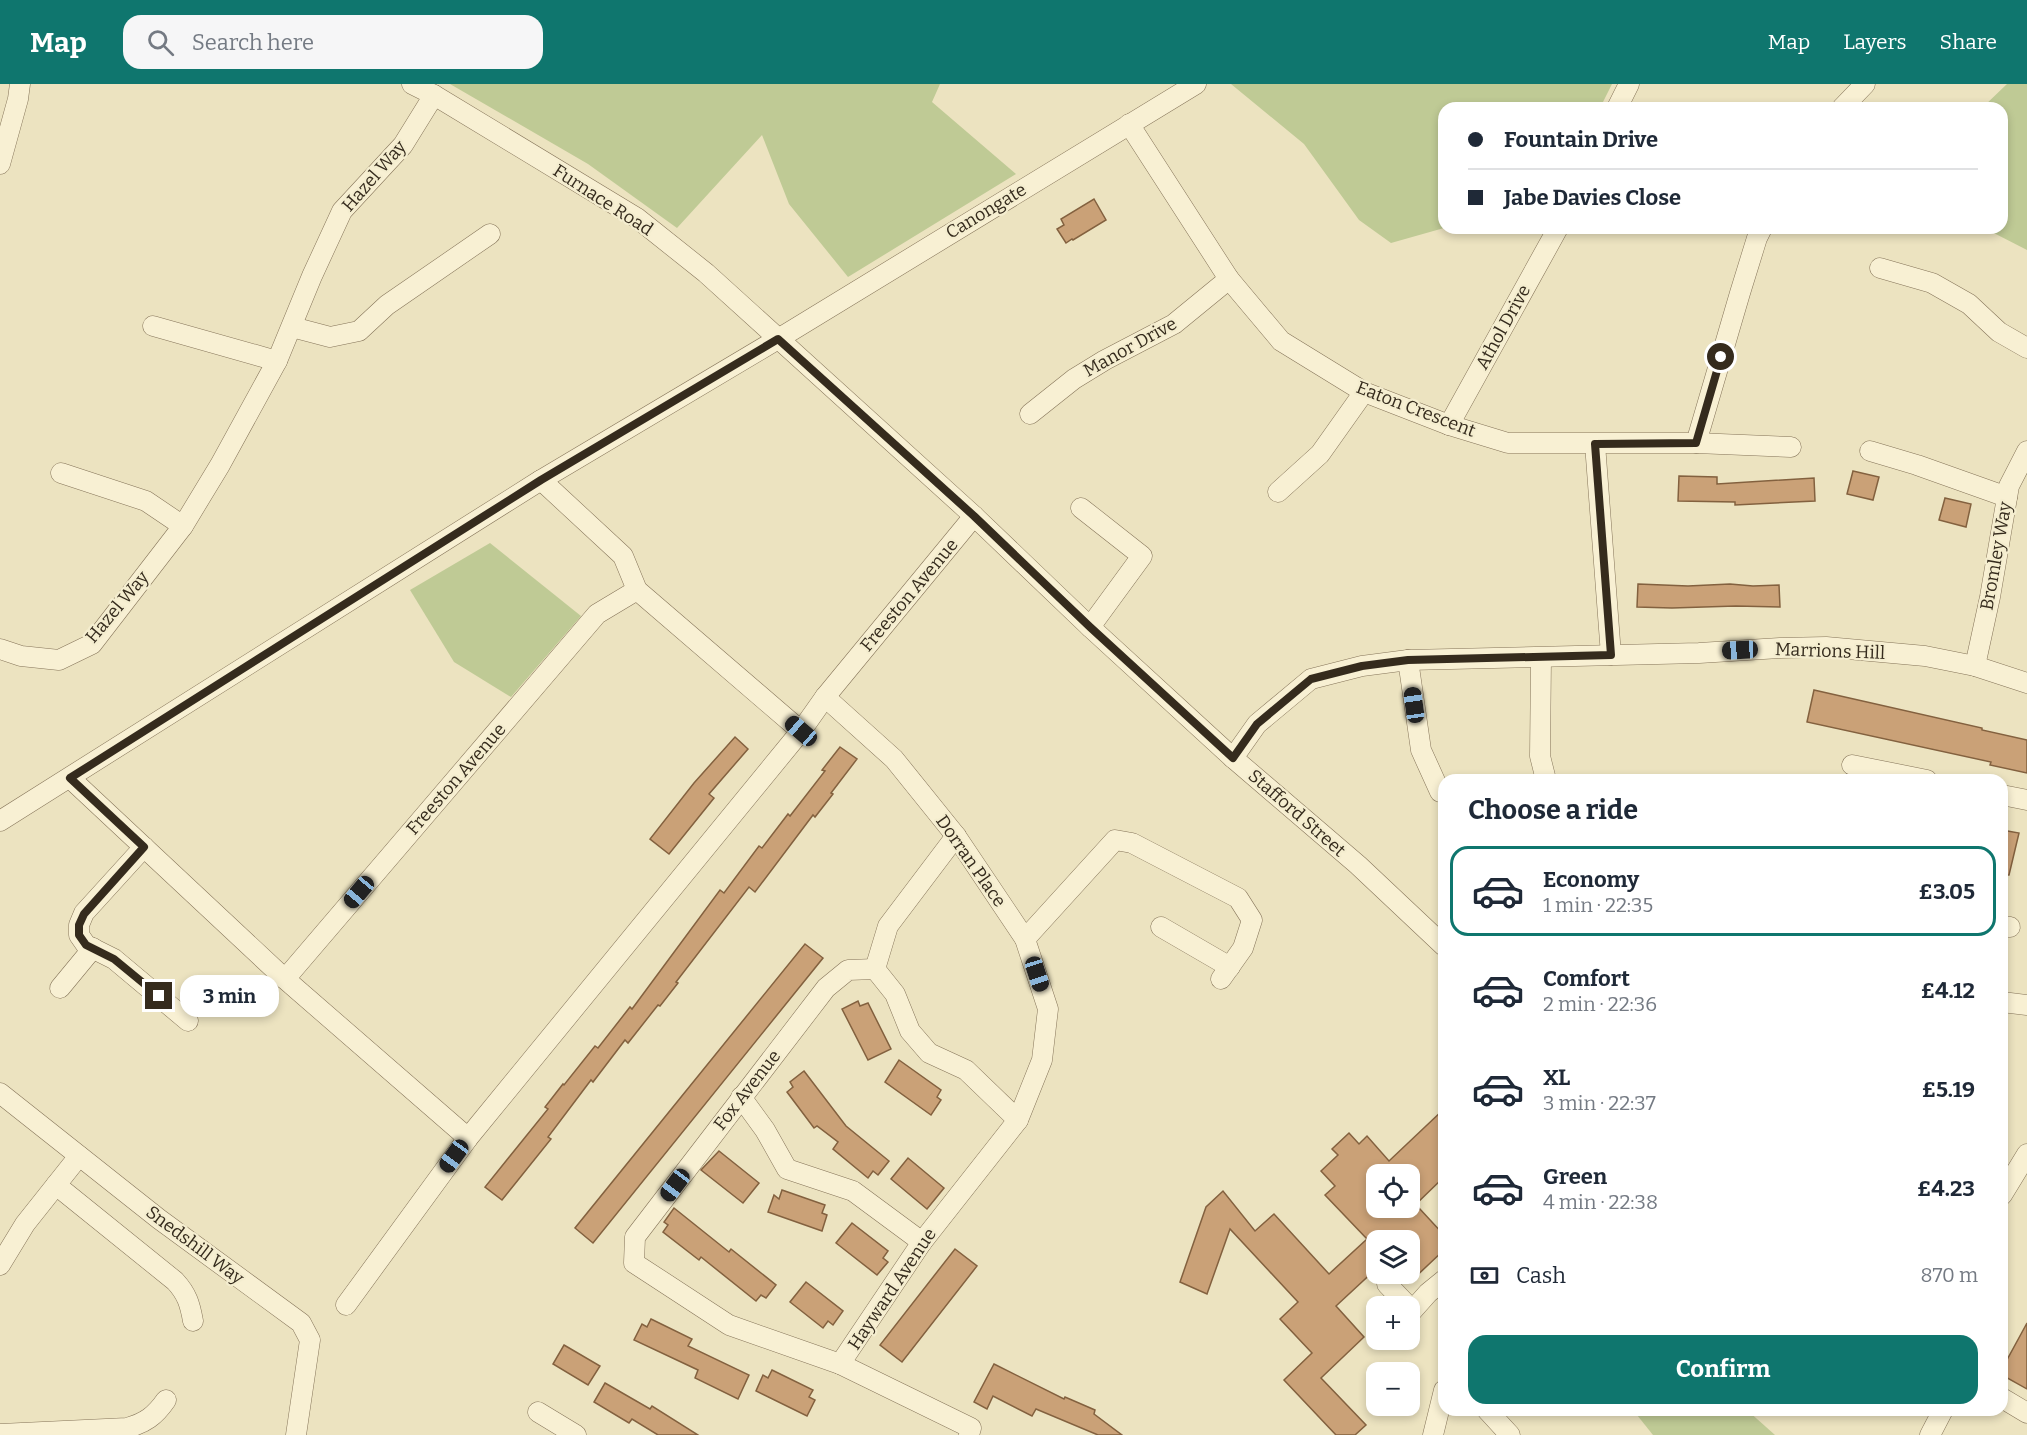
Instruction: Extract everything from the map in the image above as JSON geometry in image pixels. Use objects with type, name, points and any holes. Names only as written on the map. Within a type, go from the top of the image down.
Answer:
[{"type":"street","points":[[0,164],[20,84]]},
{"type":"street","name":"Furnace Road","points":[[412,84],[434,95],[637,218],[706,273],[778,339]]},
{"type":"street","name":"Canongate","points":[[0,821],[541,480],[778,339],[1196,84]]},
{"type":"street","points":[[1620,102],[1629,84]]},
{"type":"street","points":[[1848,102],[1865,84]]},
{"type":"street","name":"Hazel Way","points":[[0,649],[21,656],[59,660],[92,644],[183,526],[220,465],[277,362],[312,276],[342,211],[404,145],[434,95]]},
{"type":"street","name":"Eaton Crescent","points":[[1129,123],[1228,279],[1281,341],[1364,392],[1449,425],[1508,443],[1696,443],[1791,447]]},
{"type":"street","points":[[292,327],[330,337],[359,331],[387,305],[490,234]]},
{"type":"street","name":"Athol Drive","points":[[1449,425],[1555,234]]},
{"type":"street","points":[[1696,443],[1760,234]]},
{"type":"street","points":[[1880,268],[1932,283],[1969,304],[1999,332],[2027,348]]},
{"type":"street","name":"Manor Drive","points":[[1030,414],[1074,379],[1174,324],[1228,279]]},
{"type":"street","points":[[153,326],[277,362]]},
{"type":"street","name":"Stafford Street","points":[[778,339],[974,516],[1090,627],[1233,758],[1358,865],[1438,939]]},
{"type":"street","points":[[1278,492],[1320,454],[1364,392]]},
{"type":"street","points":[[1595,444],[1611,655]]},
{"type":"street","points":[[1870,451],[2014,490]]},
{"type":"street","name":"Bromley Way","points":[[1975,666],[2014,490],[2027,451]]},
{"type":"street","points":[[61,473],[146,501],[183,526]]},
{"type":"street","points":[[541,480],[623,556],[637,590],[801,731]]},
{"type":"street","points":[[1081,508],[1142,556],[1090,627]]},
{"type":"street","name":"Freeston Avenue","points":[[346,1305],[468,1138],[974,516]]},
{"type":"street","name":"Freeston Avenue","points":[[285,979],[597,614],[637,590]]},
{"type":"street","name":"Marrions Hill","points":[[1233,758],[1257,724],[1311,679],[1362,666],[1408,660],[1541,658],[1826,647],[1925,656],[1975,666],[2027,683]]},
{"type":"street","points":[[1541,658],[1540,756],[1544,774]]},
{"type":"street","points":[[1408,660],[1421,750],[1438,788]]},
{"type":"street","name":"Dorran Place","points":[[825,697],[894,759],[956,836],[1025,939],[1048,1009],[1042,1060]]},
{"type":"street","points":[[1852,765],[1898,774]]},
{"type":"street","points":[[70,778],[285,979],[468,1138]]},
{"type":"street","points":[[2008,796],[2027,800]]},
{"type":"street","points":[[956,836],[888,926],[875,969],[895,994],[910,1031],[929,1053],[966,1070],[1018,1120]]},
{"type":"street","points":[[1025,939],[1115,840],[1132,843],[1239,898],[1252,920],[1243,948],[1226,973],[1161,927]]},
{"type":"street","points":[[144,847],[84,914],[79,925],[79,935],[86,945],[114,959],[188,1021]]},
{"type":"street","points":[[60,988],[93,948]]},
{"type":"street","name":"Fox Avenue","points":[[635,1237],[826,988],[848,970],[875,969]]},
{"type":"street","points":[[2008,1003],[2027,1005]]},
{"type":"street","name":"Hayward Avenue","points":[[635,1237],[634,1263],[729,1325],[840,1364],[922,1242],[1018,1120],[1042,1060]]},
{"type":"street","name":"Snedshill Way","points":[[0,1093],[159,1218],[301,1323],[310,1340],[296,1435]]},
{"type":"street","points":[[741,1097],[765,1130],[788,1169],[853,1191],[922,1242]]},
{"type":"street","points":[[2008,1185],[2027,1154]]},
{"type":"street","points":[[0,1265],[25,1224],[80,1156]]},
{"type":"street","points":[[56,1185],[175,1281],[186,1293],[193,1321]]},
{"type":"street","points":[[1387,1284],[1398,1296]]},
{"type":"street","points":[[1420,1302],[1438,1285]]},
{"type":"street","points":[[840,1364],[974,1433]]},
{"type":"street","points":[[0,1434],[127,1428],[143,1423],[152,1417],[166,1400]]},
{"type":"street","points":[[2008,1402],[2027,1413]]},
{"type":"street","points":[[538,1412],[576,1435]]},
{"type":"street","points":[[1433,1435],[1438,1415]]},
{"type":"street","points":[[1493,1416],[1510,1435]]},
{"type":"street","points":[[1930,1435],[1940,1416]]},
{"type":"green space","points":[[450,84],[940,84],[932,102],[1016,174],[848,277],[789,204],[762,135],[677,228],[588,164]]},
{"type":"green space","points":[[1231,84],[1612,84],[1603,102],[1438,102],[1438,230],[1391,243],[1359,220],[1304,144]]},
{"type":"green space","points":[[2007,84],[2027,84],[2027,250],[1996,234],[2008,234],[2008,102],[1988,102]]},
{"type":"green space","points":[[490,543],[581,616],[511,697],[454,662],[410,590]]},
{"type":"green space","points":[[1638,1416],[1754,1416],[1775,1435],[1653,1435]]},
{"type":"building","points":[[1094,199],[1106,220],[1066,243],[1057,229],[1064,225],[1061,219]]},
{"type":"building","points":[[1853,471],[1879,477],[1873,500],[1847,494]]},
{"type":"building","points":[[1679,476],[1717,477],[1717,484],[1814,478],[1815,501],[1735,505],[1735,502],[1678,501]]},
{"type":"building","points":[[1945,498],[1971,504],[1966,527],[1939,520]]},
{"type":"building","points":[[1638,584],[1779,585],[1780,607],[1637,607]]},
{"type":"building","points":[[1814,690],[2027,740],[2027,773],[1990,765],[1991,762],[1807,722]]},
{"type":"building","points":[[735,737],[748,749],[709,794],[714,798],[669,854],[650,839],[694,783]]},
{"type":"building","points":[[840,747],[857,759],[831,793],[833,794],[815,817],[813,815],[755,892],[749,887],[660,1006],[658,1005],[628,1043],[625,1040],[593,1082],[591,1080],[548,1137],[551,1139],[502,1200],[485,1187],[548,1109],[545,1107],[563,1084],[595,1046],[598,1048],[630,1007],[632,1009],[720,890],[724,893],[759,846],[762,848],[788,814],[790,816],[825,771],[822,770]]},
{"type":"building","points":[[2008,831],[2019,833],[2008,875]]},
{"type":"building","points":[[805,944],[823,958],[593,1243],[575,1228]]},
{"type":"building","points":[[858,1001],[860,1006],[868,1003],[891,1049],[868,1060],[842,1009]]},
{"type":"building","points":[[899,1060],[941,1090],[937,1097],[941,1100],[931,1115],[885,1082]]},
{"type":"building","points":[[804,1071],[846,1126],[889,1161],[878,1175],[873,1171],[868,1178],[833,1149],[838,1142],[817,1126],[814,1128],[787,1092],[793,1087],[790,1082]]},
{"type":"building","points":[[1438,1115],[1438,1183],[1420,1200],[1420,1164],[1366,1164],[1366,1218],[1420,1218],[1420,1209],[1438,1229],[1438,1256],[1420,1273],[1420,1230],[1366,1230],[1366,1238],[1325,1195],[1335,1186],[1321,1171],[1338,1155],[1332,1149],[1349,1133],[1359,1144],[1367,1136],[1389,1161]]},
{"type":"building","points":[[719,1151],[759,1183],[743,1203],[701,1170]]},
{"type":"building","points":[[908,1158],[944,1188],[927,1209],[891,1179]]},
{"type":"building","points":[[782,1190],[825,1205],[822,1213],[827,1215],[822,1231],[768,1212],[774,1195],[779,1199]]},
{"type":"building","points":[[1223,1191],[1255,1231],[1274,1214],[1329,1274],[1366,1240],[1366,1278],[1336,1306],[1364,1337],[1321,1378],[1366,1425],[1355,1435],[1336,1435],[1284,1380],[1312,1353],[1280,1319],[1298,1302],[1230,1229],[1207,1294],[1180,1282],[1206,1207]]},
{"type":"building","points":[[674,1208],[729,1252],[731,1249],[776,1285],[766,1298],[761,1295],[756,1301],[701,1257],[699,1260],[663,1232],[668,1225],[664,1222]]},
{"type":"building","points":[[852,1223],[888,1251],[883,1258],[888,1262],[877,1275],[836,1243]]},
{"type":"building","points":[[955,1249],[977,1266],[902,1362],[880,1345]]},
{"type":"building","points":[[806,1282],[843,1311],[833,1325],[828,1321],[823,1328],[790,1302]]},
{"type":"building","points":[[651,1319],[692,1339],[688,1346],[749,1375],[738,1399],[695,1378],[698,1370],[634,1340],[642,1324],[647,1327]]},
{"type":"building","points":[[2027,1323],[2027,1389],[2008,1378],[2008,1358]]},
{"type":"building","points":[[564,1345],[600,1366],[588,1385],[553,1364]]},
{"type":"building","points":[[994,1364],[1064,1399],[1065,1397],[1095,1410],[1094,1414],[1122,1435],[1098,1435],[1036,1409],[1032,1416],[993,1396],[987,1409],[974,1402]]},
{"type":"building","points":[[772,1370],[813,1390],[809,1397],[815,1400],[807,1416],[756,1391],[763,1375],[768,1378]]},
{"type":"building","points":[[605,1383],[650,1409],[652,1406],[698,1435],[658,1435],[632,1419],[629,1423],[594,1402]]},
{"type":"route","points":[[159,996],[114,959],[86,945],[79,935],[79,925],[84,914],[144,847],[70,778],[541,480],[778,339],[974,516],[1090,627],[1233,758],[1257,724],[1311,679],[1362,666],[1408,660],[1611,655],[1595,444],[1696,443],[1721,357]]}]
